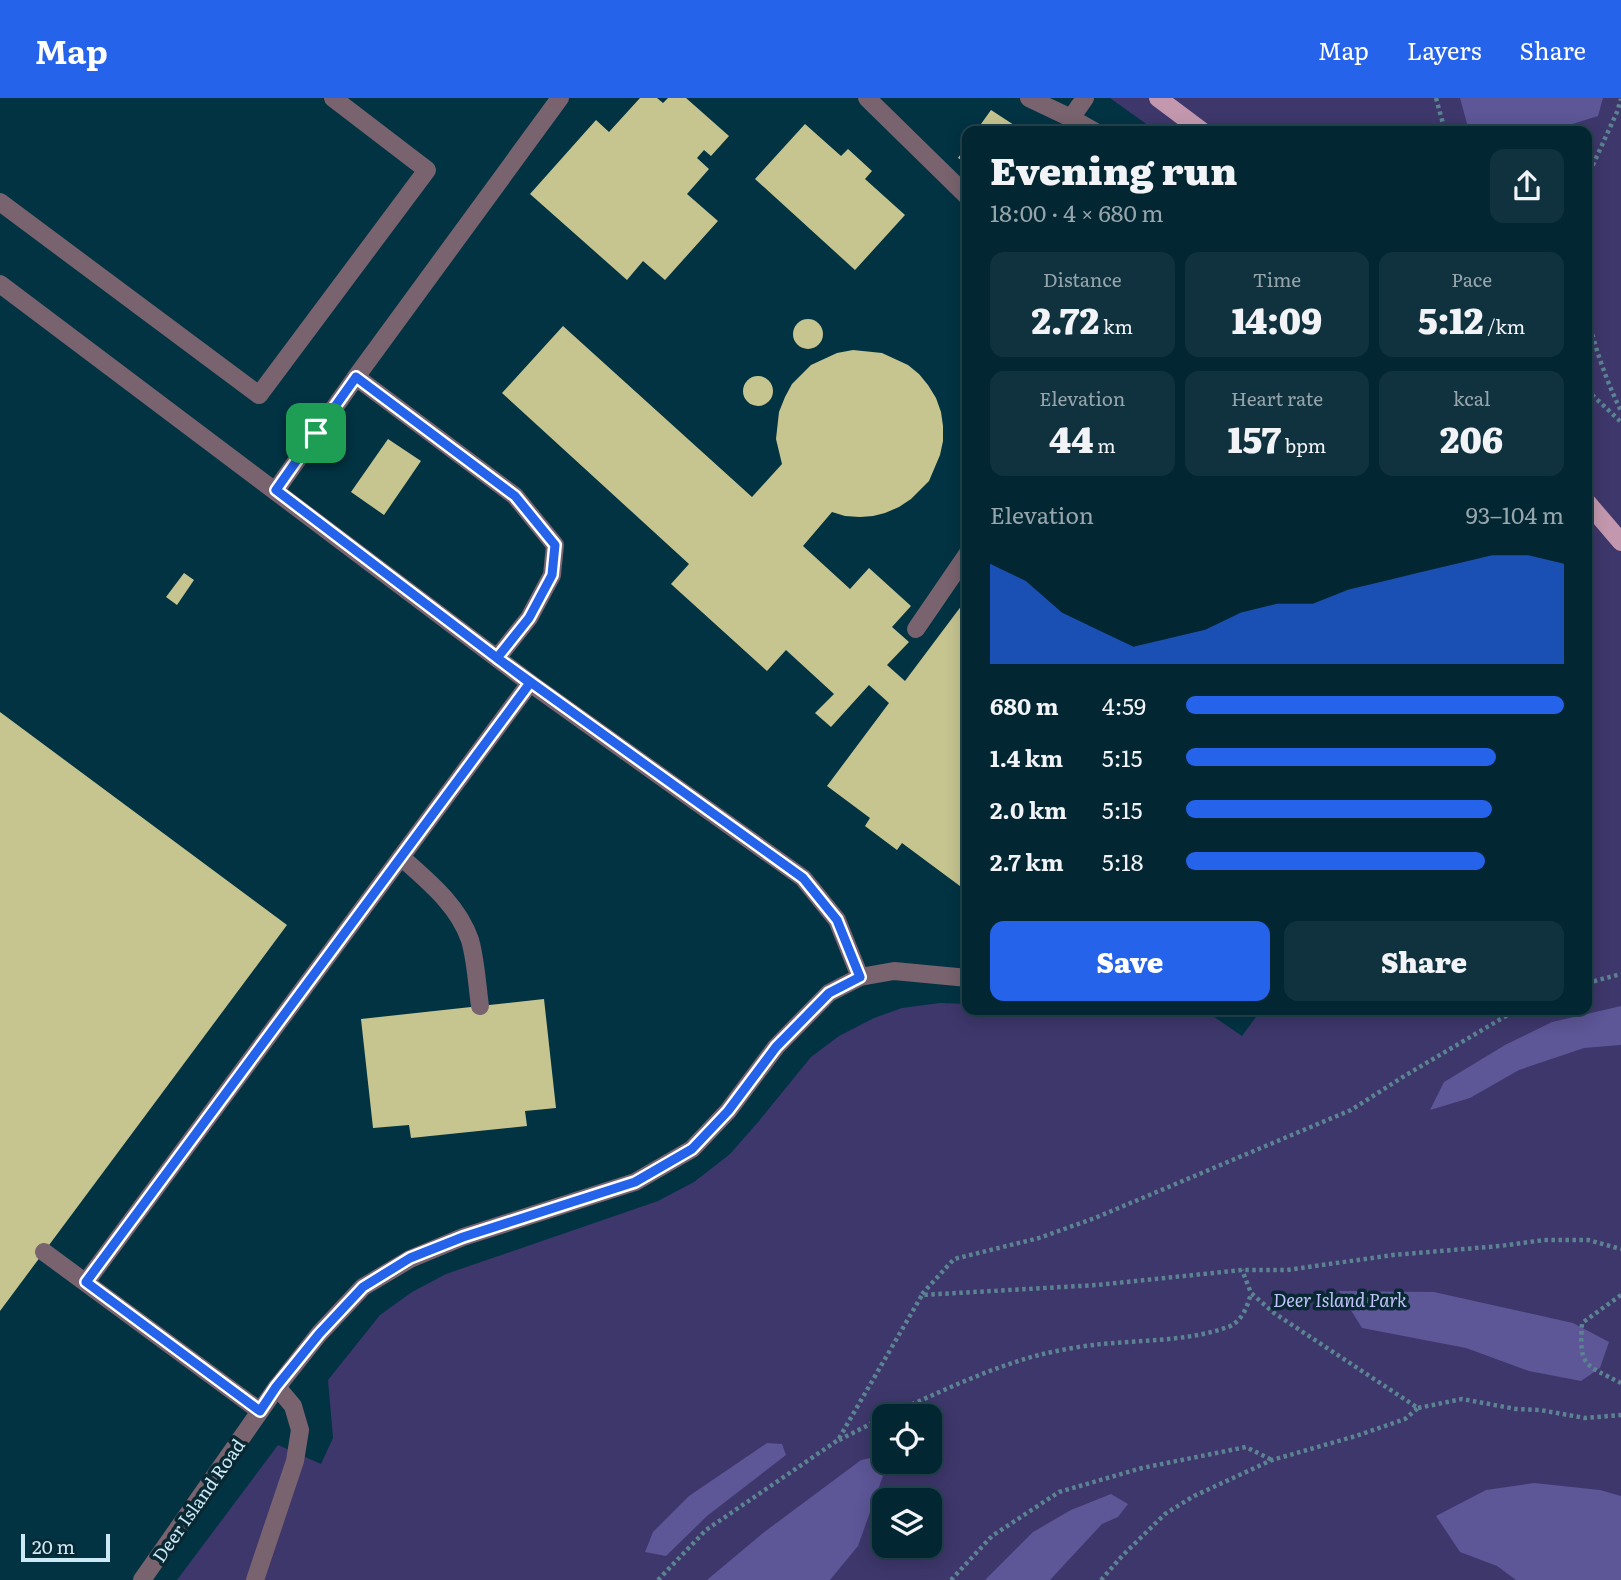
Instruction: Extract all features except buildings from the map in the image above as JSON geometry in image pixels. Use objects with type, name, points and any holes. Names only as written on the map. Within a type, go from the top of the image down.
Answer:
[{"type":"main road","points":[[1158,98],[1195,126]]},
{"type":"main road","points":[[1592,508],[1621,542]]},
{"type":"street","points":[[0,202],[258,395],[427,170],[333,98]]},
{"type":"street","points":[[276,490],[560,98]]},
{"type":"street","points":[[866,98],[962,191]]},
{"type":"street","points":[[1029,98],[1085,126]]},
{"type":"street","points":[[1071,118],[1085,98]]},
{"type":"street","points":[[0,284],[530,683],[803,878],[837,920],[860,977]]},
{"type":"street","points":[[356,377],[515,496],[555,545],[552,575],[529,618],[497,658]]},
{"type":"street","points":[[916,629],[962,562]]},
{"type":"street","points":[[86,1282],[530,683]]},
{"type":"street","points":[[401,857],[455,909],[470,940],[480,1006]]},
{"type":"street","name":"Deer Island Road","points":[[142,1580],[276,1387],[319,1334],[363,1287],[410,1258],[463,1237],[635,1182],[692,1149],[728,1111],[776,1047],[829,993],[860,977],[894,971],[962,977]]},
{"type":"street","points":[[44,1252],[260,1411]]},
{"type":"street","points":[[255,1580],[295,1461],[300,1430],[293,1406],[276,1387]]},
{"type":"path","points":[[1436,98],[1444,126]]},
{"type":"path","points":[[1592,167],[1621,99]]},
{"type":"path","points":[[1592,336],[1621,411]]},
{"type":"path","points":[[1592,395],[1621,422]]},
{"type":"path","points":[[1592,982],[1621,974]]},
{"type":"path","points":[[838,1440],[922,1295],[954,1259],[1039,1238],[1095,1218],[1351,1110],[1508,1015]]},
{"type":"path","points":[[922,1295],[1097,1285],[1242,1270],[1287,1270],[1393,1255],[1544,1240],[1588,1240],[1621,1249]]},
{"type":"path","points":[[1242,1270],[1251,1293],[1274,1313],[1418,1408]]},
{"type":"path","points":[[913,1404],[993,1370],[1039,1355],[1099,1344],[1152,1341],[1202,1334],[1232,1326],[1247,1308],[1251,1293]]},
{"type":"path","points":[[1621,1295],[1582,1323],[1580,1350],[1588,1366],[1621,1383]]},
{"type":"path","points":[[1101,1580],[1165,1514],[1194,1496],[1272,1460],[1405,1419],[1418,1408],[1462,1399],[1585,1418],[1621,1415]]},
{"type":"path","points":[[658,1580],[706,1530],[838,1440],[872,1423]]},
{"type":"path","points":[[951,1580],[992,1536],[1059,1492],[1142,1468],[1246,1447],[1272,1460]]},
{"type":"green space","name":"Deer Island Park","points":[[1110,98],[1621,98],[1621,1580],[177,1580],[278,1445],[321,1464],[333,1438],[328,1380],[380,1315],[412,1292],[446,1274],[658,1201],[694,1182],[730,1154],[811,1057],[839,1036],[874,1018],[902,1008],[940,1003],[962,1004],[962,1015],[1211,1015],[1242,1036],[1257,1015],[1592,1015],[1592,126],[1149,126]]},
{"type":"shaded area","points":[[1460,98],[1603,98],[1598,116],[1566,126],[1468,126]]},
{"type":"shaded area","points":[[1621,1006],[1621,1045],[1584,1048],[1519,1070],[1470,1098],[1430,1110],[1444,1082],[1505,1045],[1552,1022],[1592,1015],[1592,1013]]},
{"type":"shaded area","points":[[1339,1291],[1434,1292],[1573,1323],[1609,1342],[1600,1368],[1581,1381],[1529,1371],[1466,1348],[1362,1328]]},
{"type":"shaded area","points":[[767,1443],[782,1444],[786,1455],[707,1516],[666,1556],[645,1552],[653,1532],[689,1496]]},
{"type":"shaded area","points":[[872,1458],[872,1474],[884,1474],[879,1488],[872,1488],[872,1507],[858,1546],[830,1580],[707,1580],[763,1533],[861,1460]]},
{"type":"shaded area","points":[[1534,1483],[1600,1490],[1621,1496],[1621,1580],[1516,1580],[1497,1566],[1460,1552],[1436,1516],[1486,1490]]},
{"type":"shaded area","points":[[1111,1494],[1128,1504],[1118,1517],[1102,1524],[1050,1580],[985,1580],[1033,1532],[1071,1510]]},
{"type":"route","points":[[316,433],[276,490],[530,683],[86,1282],[260,1411],[319,1334],[363,1287],[410,1258],[463,1237],[635,1182],[692,1149],[728,1111],[776,1047],[829,993],[860,977],[837,920],[803,878],[530,683],[497,658],[529,618],[552,575],[555,545],[515,496],[356,377],[316,433]]}]
